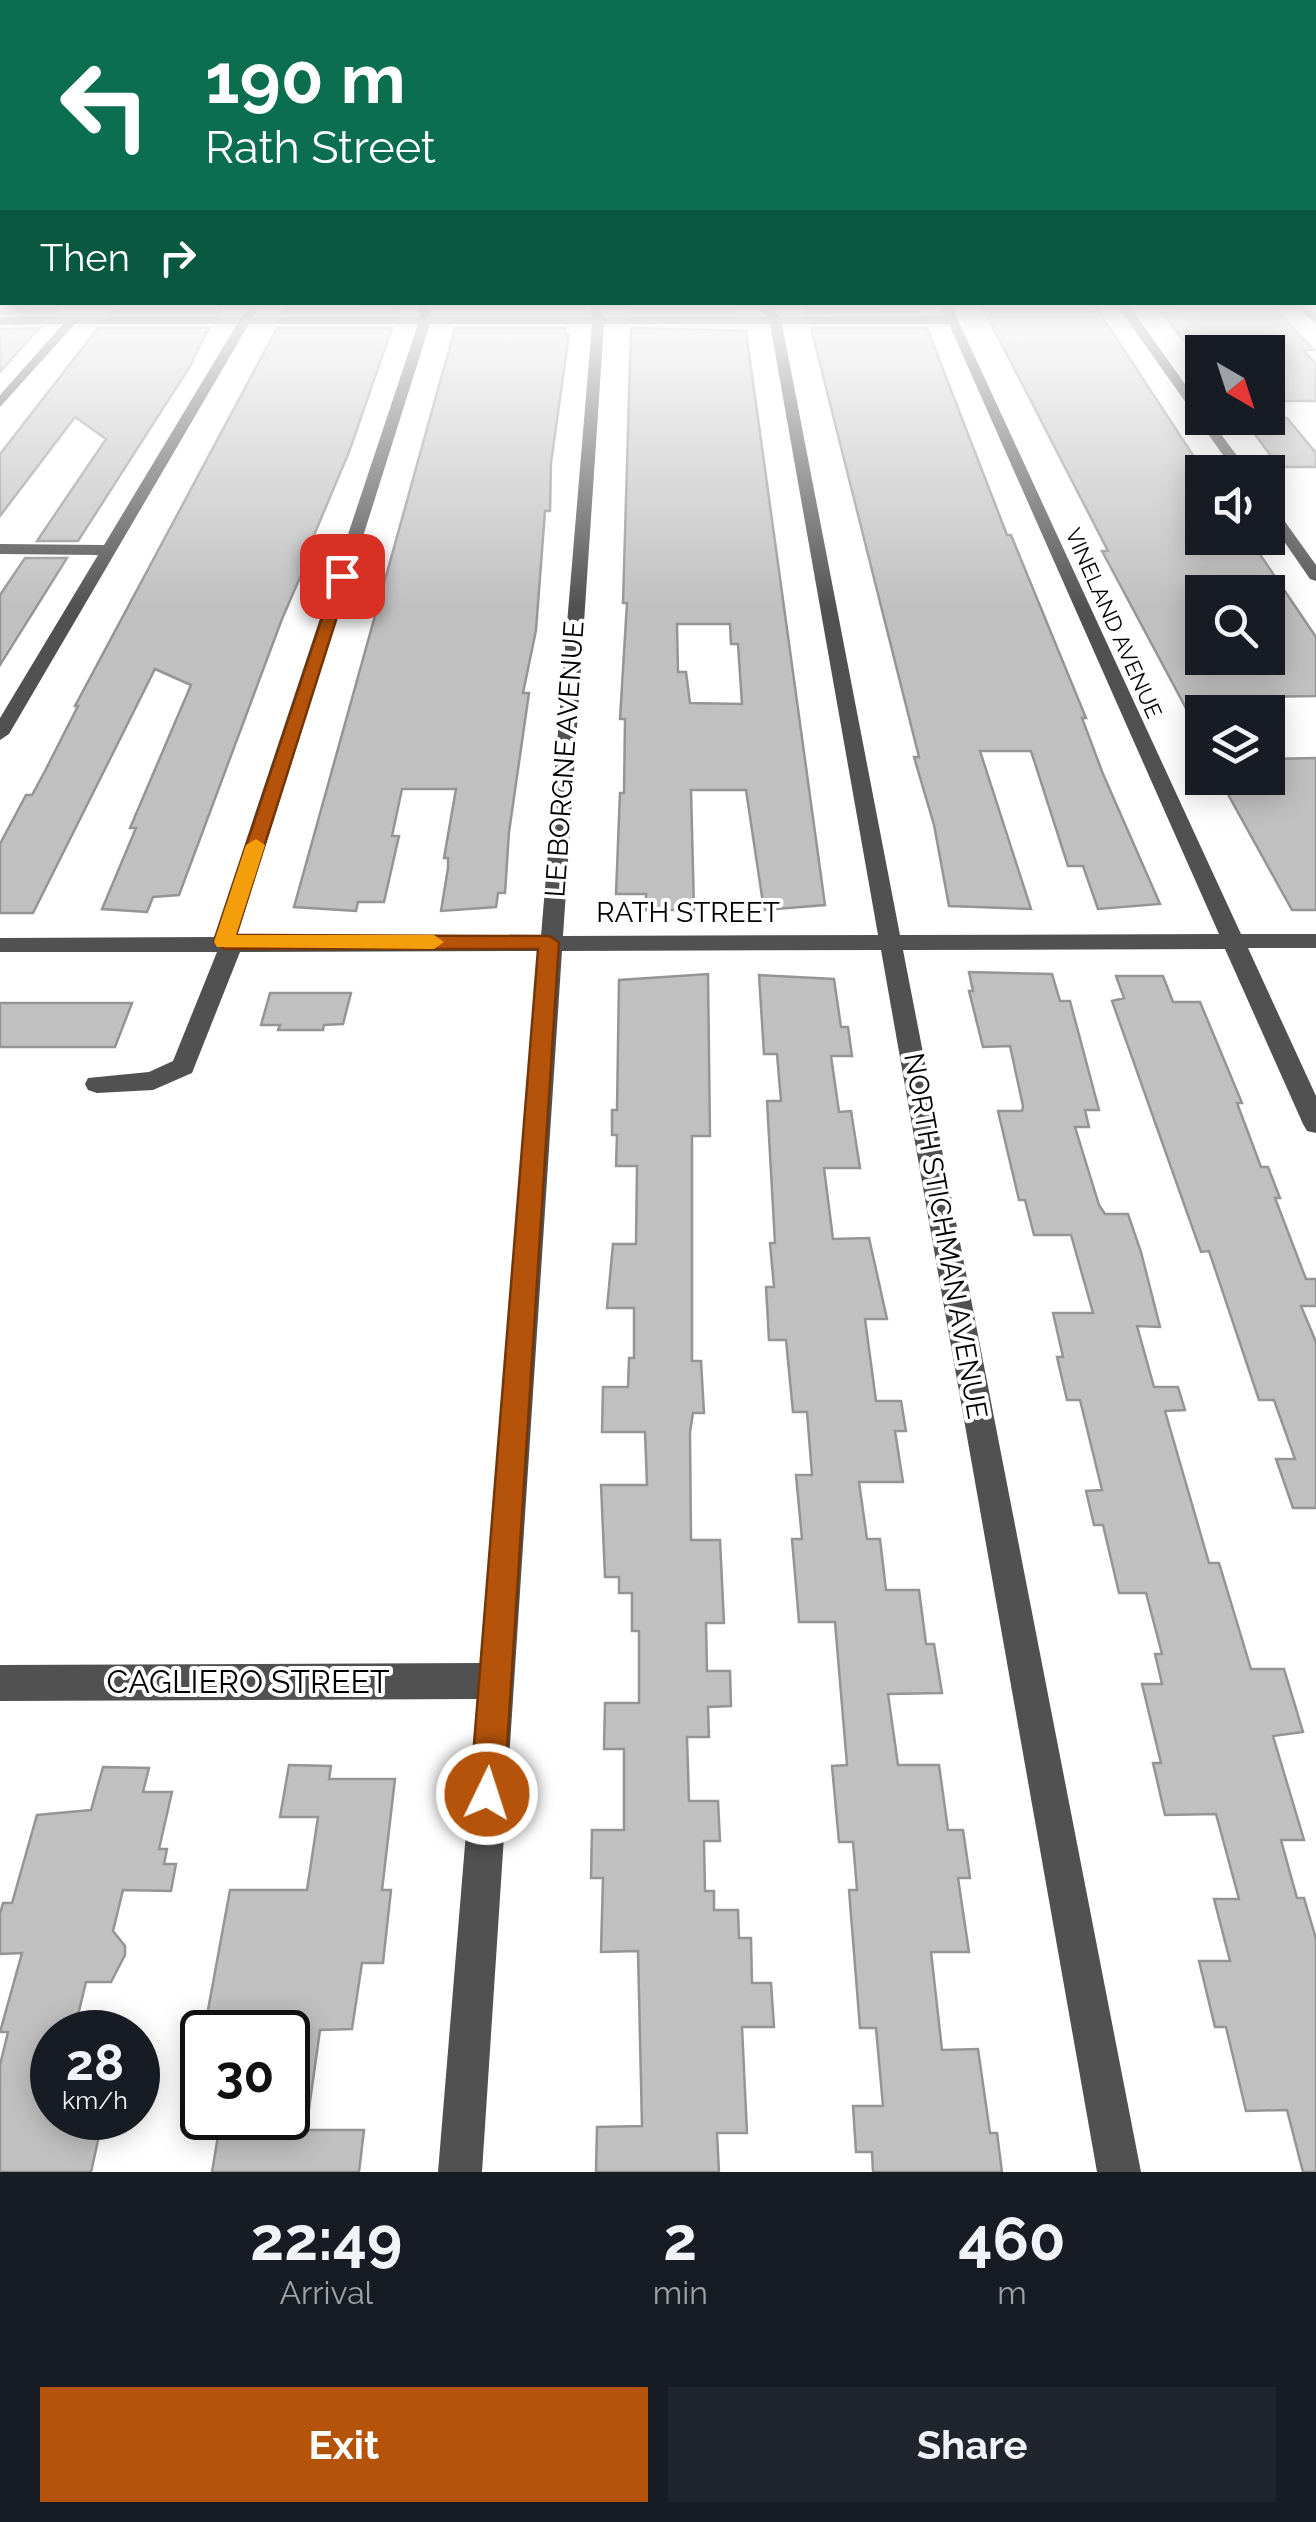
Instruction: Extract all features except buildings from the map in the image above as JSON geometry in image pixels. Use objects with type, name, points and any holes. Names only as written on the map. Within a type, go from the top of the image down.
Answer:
[{"type":"street","points":[[0,734],[198,405]]},
{"type":"street","points":[[97,1084],[153,1080],[183,1067],[228,942],[396,405]]},
{"type":"street","name":"LE BORGNE AVENUE","points":[[460,2172],[589,405]]},
{"type":"street","name":"NORTH STICHMAN AVENUE","points":[[787,405],[891,942],[1119,2172]]},
{"type":"street","name":"VINELAND AVENUE","points":[[992,405],[1316,1124]]},
{"type":"street","points":[[1285,532],[1316,576]]},
{"type":"street","points":[[0,549],[112,550]]},
{"type":"street","name":"RATH STREET","points":[[0,945],[1316,942]]},
{"type":"street","name":"CAGLIERO STREET","points":[[0,1684],[495,1681]]},
{"type":"slow traffic","points":[[256,845],[224,942],[434,942]]},
{"type":"route","points":[[342,576],[224,942],[549,942],[487,1794]]}]
